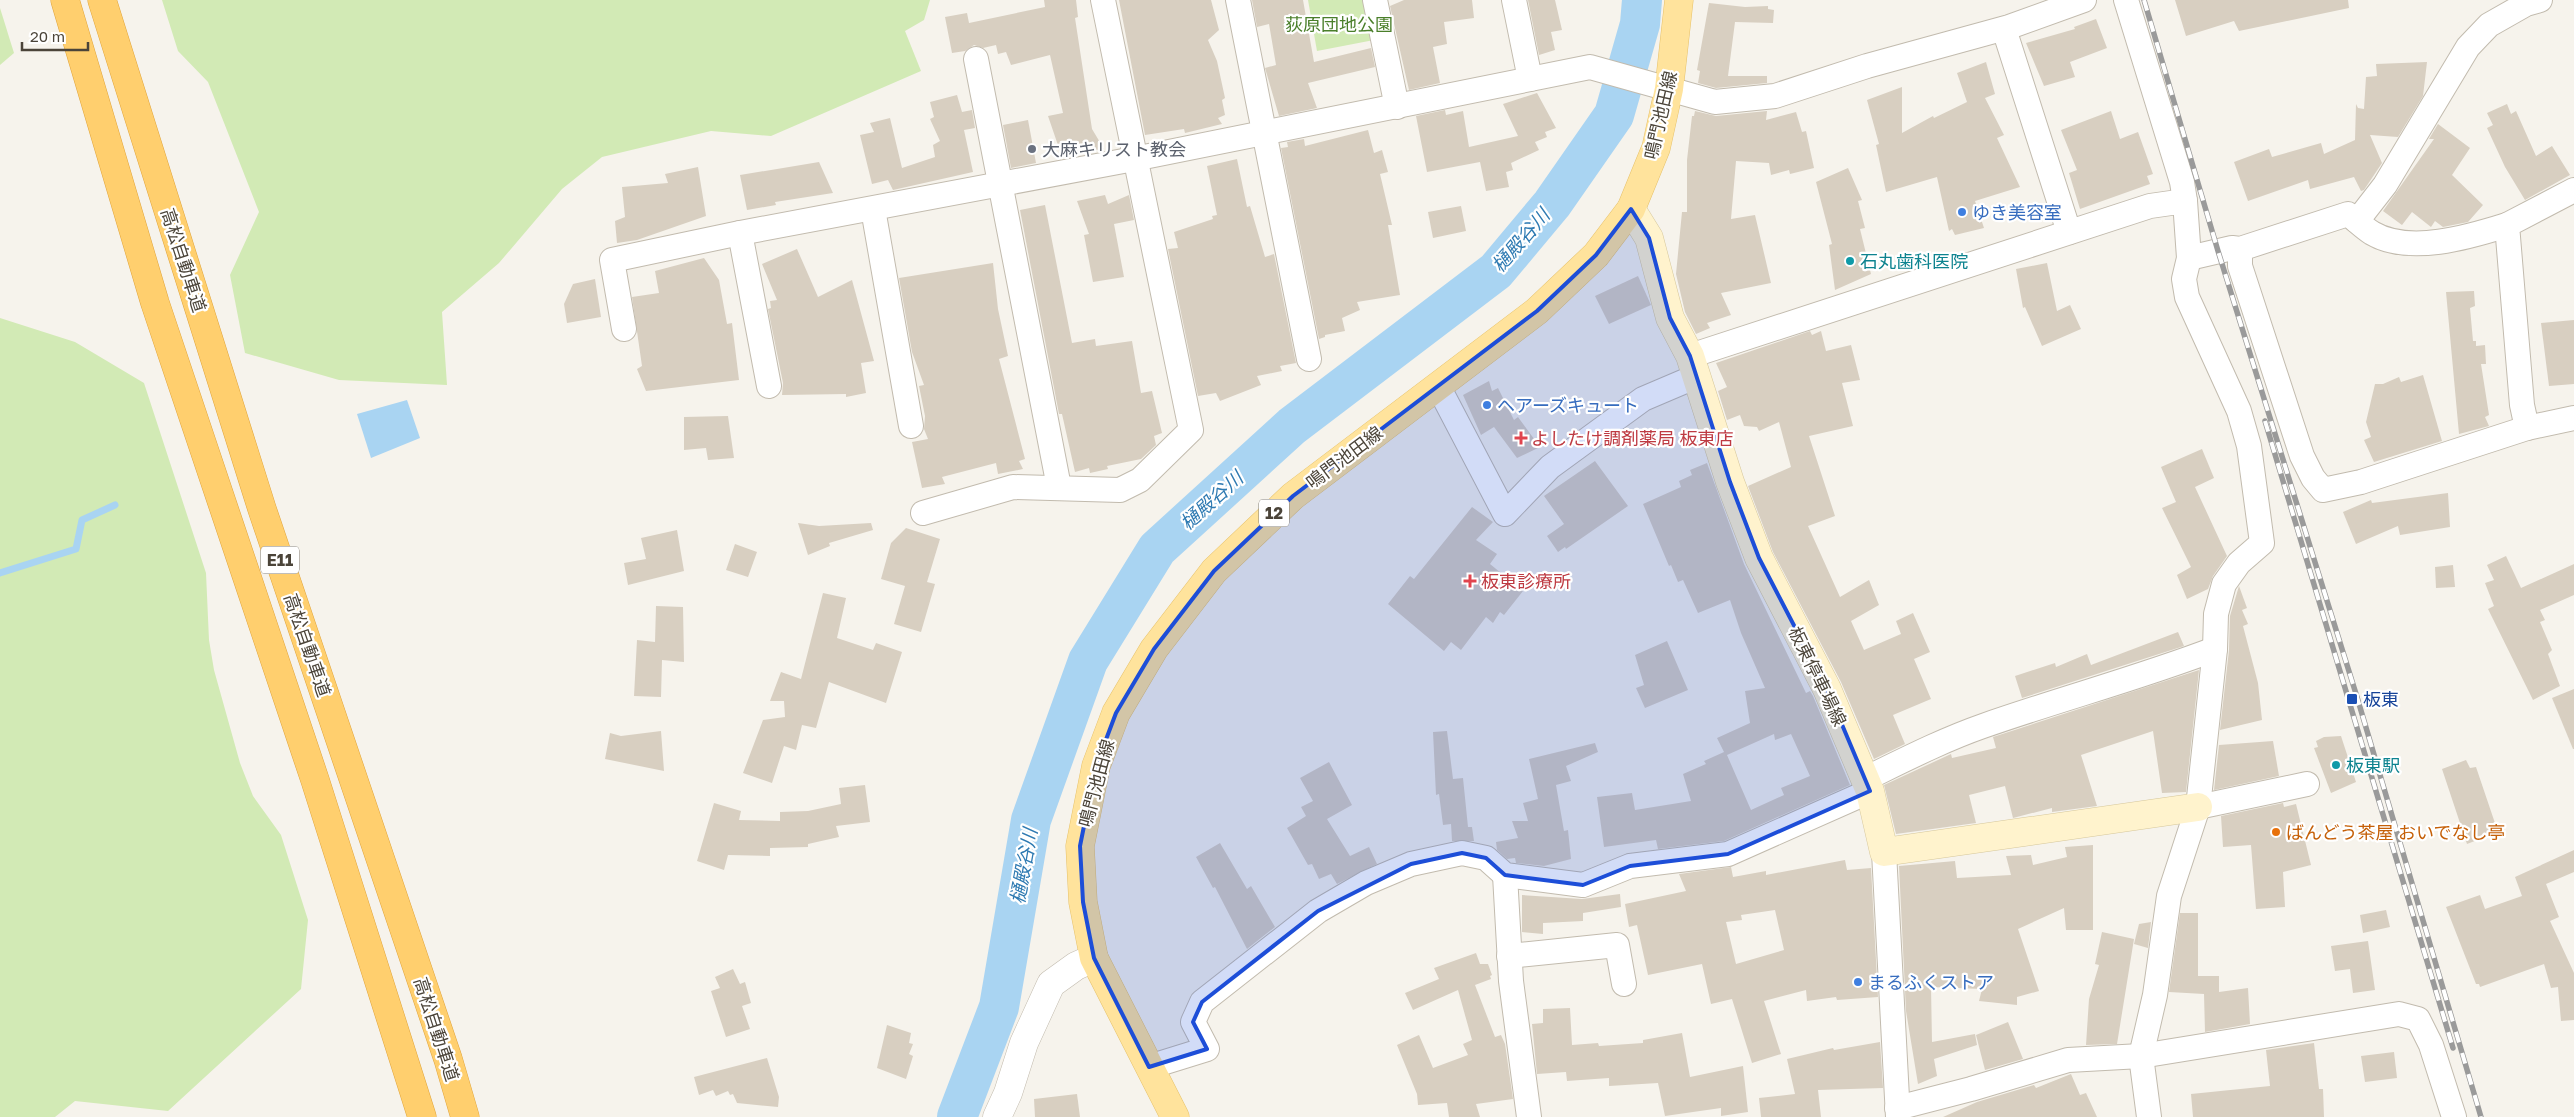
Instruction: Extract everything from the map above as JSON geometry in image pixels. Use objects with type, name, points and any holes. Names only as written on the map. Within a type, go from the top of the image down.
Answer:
[{"type":"highway","name":"高松自動車道","points":[[66,0],[155,303],[315,780],[422,1117]]},
{"type":"highway","name":"高松自動車道","points":[[102,0],[262,509],[448,1059],[465,1117]]},
{"type":"main road","name":"鳴門池田線","points":[[1175,1117],[1094,958],[1082,902],[1080,846],[1096,766],[1116,713],[1154,648],[1214,570],[1293,496],[1537,311],[1596,255],[1631,209],[1656,148],[1659,86],[1679,0]]},
{"type":"main road","name":"板東停車場線","points":[[1631,209],[1649,238],[1670,318],[1694,366],[1730,482],[1759,558],[1827,689],[1868,785],[1884,852]]},
{"type":"main road","points":[[1884,852],[2198,807]]},
{"type":"street","points":[[923,513],[1013,486],[1120,490],[1140,480],[1190,430],[1103,0]]},
{"type":"street","points":[[1238,0],[1309,359]]},
{"type":"street","points":[[1375,0],[1397,107]]},
{"type":"street","points":[[1514,0],[1530,79]]},
{"type":"street","points":[[624,329],[612,260],[740,233],[1134,159],[1590,67],[1715,102],[1775,96],[1866,66],[2004,29],[2084,0]]},
{"type":"street","points":[[2126,0],[2182,182],[2189,258],[2184,279],[2187,297],[2239,411],[2249,446],[2262,542],[2239,563],[2224,584],[2216,614],[2215,649],[2198,807],[2169,896],[2155,995],[2141,1056],[2149,1117]]},
{"type":"street","points":[[2357,221],[2385,186],[2468,47],[2489,25],[2530,1]]},
{"type":"street","points":[[2004,29],[2069,232]]},
{"type":"street","points":[[976,59],[1059,487]]},
{"type":"street","points":[[2189,258],[2232,248],[2240,249],[2348,214],[2373,233],[2396,242],[2430,242],[2463,238],[2507,225],[2574,190]]},
{"type":"street","points":[[1438,386],[1505,514],[1550,467],[1694,366],[1748,335],[1910,286],[2150,206],[2185,201]]},
{"type":"street","points":[[873,208],[911,426]]},
{"type":"street","points":[[2507,225],[2522,405],[2527,428]]},
{"type":"street","points":[[740,233],[769,386]]},
{"type":"street","points":[[2240,249],[2240,266],[2302,456],[2312,478],[2323,490],[2362,482],[2527,428],[2574,418]]},
{"type":"street","points":[[1149,1067],[1207,1050],[1193,1022],[1202,1002],[1318,911],[1366,883],[1411,864],[1462,853],[1486,858],[1505,874],[1583,885],[1630,866],[1728,854],[1868,785],[1932,747],[1983,726],[2153,672],[2215,649]]},
{"type":"street","points":[[2198,807],[2307,784]]},
{"type":"street","points":[[1884,852],[1897,1112],[2068,1060],[2141,1056],[2399,1014],[2418,1019],[2431,1044],[2454,1117]]},
{"type":"street","points":[[1505,874],[1509,956],[1529,1117]]},
{"type":"street","points":[[1509,956],[1617,945],[1624,984]]},
{"type":"street","points":[[997,1117],[1008,1093],[1027,1035],[1051,984],[1076,966],[1094,958]]},
{"type":"highlighted area","points":[[1631,209],[1649,238],[1670,318],[1690,356],[1730,482],[1759,558],[1827,689],[1870,791],[1728,854],[1630,866],[1583,885],[1505,875],[1486,858],[1462,853],[1411,864],[1318,911],[1202,1002],[1193,1022],[1207,1049],[1149,1067],[1094,958],[1083,902],[1080,846],[1096,766],[1116,713],[1154,649],[1214,571],[1293,496],[1537,311],[1596,255]]},
{"type":"green space","points":[[162,0],[930,0],[924,20],[905,31],[921,71],[771,136],[711,131],[602,157],[562,189],[499,263],[442,312],[447,385],[339,380],[245,353],[230,275],[259,212],[208,82],[178,51]]},
{"type":"green space","name":"荻原団地公園","points":[[1308,0],[1367,0],[1374,40],[1317,51]]},
{"type":"green space","points":[[0,8],[14,53],[0,65]]},
{"type":"green space","points":[[0,318],[75,342],[144,383],[206,573],[209,640],[214,670],[240,763],[253,796],[281,835],[308,920],[301,989],[168,1111],[75,1101],[55,1117],[0,1117]]},
{"type":"water","points":[[407,400],[420,438],[371,458],[357,414]]},
{"type":"building","points":[[1044,0],[1076,0],[1078,17],[1075,18],[1092,129],[1104,149],[1061,154],[1048,116],[1063,113],[1050,55],[1011,65],[1006,52],[998,54],[996,45],[983,48],[974,45],[965,51],[952,53],[945,17],[967,13],[969,23],[1045,7]]},
{"type":"building","points":[[1119,0],[1211,0],[1219,30],[1208,40],[1217,61],[1225,98],[1222,100],[1225,115],[1218,118],[1222,124],[1185,133],[1184,129],[1145,135]]},
{"type":"building","points":[[1252,0],[1303,0],[1314,62],[1371,48],[1375,67],[1308,83],[1317,108],[1279,116],[1265,68],[1276,65],[1269,24],[1257,27]]},
{"type":"building","points":[[1404,0],[1472,0],[1474,18],[1444,22],[1447,44],[1433,47],[1440,83],[1409,90],[1390,6]]},
{"type":"building","points":[[1528,0],[1555,0],[1562,30],[1551,32],[1555,50],[1539,55]]},
{"type":"building","points":[[2175,0],[2348,0],[2349,8],[2239,31],[2234,21],[2186,36]]},
{"type":"building","points":[[1709,3],[1745,7],[1768,6],[1768,9],[1774,10],[1773,23],[1735,22],[1728,76],[1767,76],[1767,83],[1716,88],[1698,83],[1700,71],[1697,70]]},
{"type":"building","points":[[2096,19],[2107,48],[2070,62],[2075,77],[2044,86],[2026,43],[2075,29],[2074,27]]},
{"type":"building","points":[[1986,62],[1995,94],[1985,98],[2004,135],[1997,138],[2020,187],[1975,201],[1984,228],[1955,235],[1952,229],[1949,231],[1937,177],[1886,192],[1876,145],[1879,144],[1867,100],[1902,87],[1902,133],[1933,116],[1934,118],[1967,102],[1957,73]]},
{"type":"building","points":[[2427,62],[2423,96],[2398,137],[2370,135],[2382,163],[2364,190],[2361,191],[2354,177],[2310,189],[2308,180],[2248,201],[2234,162],[2269,149],[2272,157],[2321,143],[2324,154],[2355,140],[2356,104],[2358,108],[2364,109],[2366,77],[2377,76],[2376,64]]},
{"type":"building","points":[[1537,93],[1556,128],[1545,132],[1547,137],[1535,142],[1539,150],[1511,163],[1513,170],[1506,172],[1509,187],[1486,191],[1480,162],[1427,172],[1416,116],[1445,110],[1446,115],[1463,111],[1469,147],[1518,136],[1503,104]]},
{"type":"building","points":[[957,95],[962,112],[972,110],[975,128],[964,130],[973,172],[893,190],[888,180],[872,184],[860,135],[874,132],[870,123],[890,118],[902,168],[935,157],[933,145],[940,141],[930,119],[934,117],[930,102]]},
{"type":"building","points":[[2507,104],[2511,114],[2516,111],[2536,156],[2552,146],[2570,175],[2525,200],[2505,167],[2487,128],[2493,125],[2487,113]]},
{"type":"building","points":[[1695,111],[1716,116],[1767,111],[1766,120],[1796,112],[1802,132],[1806,131],[1814,168],[1790,174],[1789,170],[1771,175],[1769,163],[1736,161],[1731,219],[1755,215],[1771,283],[1721,293],[1731,315],[1707,323],[1710,328],[1696,334],[1685,312],[1676,274],[1682,212],[1687,212],[1687,160],[1692,116],[1694,116]]},
{"type":"building","points":[[2111,111],[2120,139],[2138,132],[2153,174],[2147,176],[2150,184],[2080,209],[2069,173],[2077,170],[2061,130]]},
{"type":"building","points":[[1028,120],[1036,163],[1011,168],[1003,125]]},
{"type":"building","points":[[2438,124],[2470,148],[2452,175],[2483,205],[2468,222],[2443,227],[2435,221],[2431,227],[2412,212],[2402,225],[2383,211],[2434,139],[2429,139]]},
{"type":"building","points":[[1368,130],[1374,153],[1382,150],[1388,172],[1380,174],[1392,225],[1388,225],[1400,295],[1357,302],[1360,310],[1342,318],[1345,331],[1325,335],[1325,337],[1319,339],[1281,148],[1288,147],[1287,142],[1304,139],[1305,146]]},
{"type":"building","points":[[1237,159],[1247,207],[1250,206],[1265,257],[1274,254],[1296,363],[1280,366],[1282,371],[1257,376],[1261,385],[1220,401],[1216,393],[1198,396],[1168,249],[1178,248],[1174,232],[1213,219],[1212,216],[1217,215],[1207,166]]},
{"type":"building","points":[[819,162],[833,193],[775,202],[776,205],[747,210],[740,175]]},
{"type":"building","points":[[698,167],[706,216],[637,240],[617,243],[615,221],[625,217],[622,187],[668,183],[665,174]]},
{"type":"building","points":[[1848,168],[1862,200],[1858,201],[1865,228],[1860,229],[1871,274],[1835,290],[1829,245],[1832,244],[1816,182]]},
{"type":"building","points":[[1105,195],[1108,204],[1129,195],[1134,220],[1114,224],[1124,277],[1093,282],[1084,235],[1089,234],[1077,201]]},
{"type":"building","points":[[1045,205],[1072,343],[1095,339],[1096,346],[1132,341],[1141,393],[1152,391],[1162,433],[1154,436],[1156,445],[1141,459],[1107,466],[1108,469],[1090,473],[1089,468],[1075,472],[1062,414],[1059,414],[1020,210]]},
{"type":"building","points":[[1461,206],[1466,231],[1433,238],[1428,212]]},
{"type":"building","points":[[797,249],[818,297],[852,280],[874,361],[861,363],[866,393],[846,397],[846,394],[782,395],[783,383],[768,309],[771,308],[770,301],[777,300],[762,264]]},
{"type":"building","points":[[704,258],[719,280],[727,324],[732,323],[739,380],[646,391],[637,369],[642,366],[632,297],[659,293],[655,271]]},
{"type":"building","points":[[993,263],[998,309],[1008,356],[999,359],[1025,459],[1019,461],[1023,469],[998,474],[996,463],[942,477],[945,484],[922,488],[912,442],[928,439],[924,429],[925,416],[919,386],[924,385],[912,352],[899,278]]},
{"type":"building","points":[[2047,263],[2057,311],[2070,305],[2081,329],[2042,346],[2025,307],[2023,308],[2016,269]]},
{"type":"building","points":[[1638,276],[1651,305],[1609,324],[1595,296]]},
{"type":"building","points":[[595,279],[601,317],[567,323],[564,304],[573,284]]},
{"type":"building","points":[[2474,291],[2475,306],[2470,308],[2473,341],[2476,341],[2476,346],[2485,345],[2486,364],[2481,364],[2489,415],[2485,417],[2489,426],[2459,434],[2446,292]]},
{"type":"building","points":[[2574,320],[2574,384],[2549,386],[2541,323]]},
{"type":"building","points":[[1810,331],[1812,335],[1821,331],[1826,351],[1851,345],[1860,380],[1842,383],[1853,426],[1809,436],[1835,516],[1808,526],[1840,597],[1869,580],[1879,605],[1851,621],[1864,650],[1901,634],[1896,621],[1913,613],[1930,652],[1914,659],[1931,699],[1893,715],[1905,744],[1874,759],[1841,682],[1773,552],[1748,486],[1791,467],[1779,422],[1759,431],[1757,427],[1744,426],[1740,415],[1727,420],[1718,391],[1727,387],[1716,363]]},
{"type":"building","points":[[2423,375],[2442,441],[2374,462],[2364,440],[2371,437],[2366,422],[2375,384],[2383,384],[2399,377],[2401,382]]},
{"type":"building","points":[[1489,381],[1492,391],[1498,388],[1514,420],[1518,417],[1540,447],[1517,458],[1494,427],[1481,435],[1463,395]]},
{"type":"building","points":[[728,416],[734,458],[708,460],[706,448],[684,450],[684,417]]},
{"type":"building","points":[[2202,449],[2214,478],[2195,487],[2227,556],[2213,576],[2208,589],[2187,599],[2177,575],[2191,567],[2162,508],[2176,502],[2161,467]]},
{"type":"building","points":[[1595,461],[1628,506],[1566,549],[1565,547],[1558,552],[1547,536],[1564,524],[1544,496]]},
{"type":"building","points":[[1707,463],[1744,564],[1806,693],[1810,691],[1813,696],[1850,785],[1724,841],[1658,849],[1656,840],[1604,847],[1597,797],[1632,793],[1635,810],[1691,801],[1683,774],[1706,764],[1704,761],[1724,752],[1717,738],[1750,723],[1745,691],[1765,688],[1741,633],[1730,600],[1698,613],[1683,580],[1678,582],[1671,565],[1669,566],[1643,504],[1681,487],[1679,481],[1692,475],[1690,470]],"holes":[[[1774,734],[1775,740],[1791,734],[1810,776],[1781,788],[1784,795],[1751,810],[1727,755]]]},
{"type":"building","points":[[2448,493],[2450,527],[2400,535],[2398,526],[2356,544],[2343,512],[2371,500],[2372,503]]},
{"type":"building","name":"板東診療所","points":[[1472,507],[1493,522],[1476,540],[1497,554],[1490,564],[1523,591],[1504,615],[1500,612],[1493,623],[1486,617],[1461,650],[1451,642],[1444,651],[1388,604],[1410,576],[1414,579]]},
{"type":"building","points":[[798,523],[819,526],[871,523],[873,530],[829,543],[830,546],[808,555]]},
{"type":"building","points":[[906,528],[940,539],[927,582],[935,584],[921,632],[894,624],[905,586],[881,579],[891,543]]},
{"type":"building","points":[[677,530],[684,571],[628,585],[624,563],[646,559],[641,538]]},
{"type":"building","points":[[735,544],[757,552],[748,577],[726,570]]},
{"type":"building","points":[[2506,556],[2521,588],[2574,564],[2574,595],[2540,610],[2545,620],[2540,622],[2552,650],[2548,654],[2560,686],[2533,700],[2488,609],[2494,606],[2485,583],[2494,580],[2487,565]]},
{"type":"building","points":[[2453,565],[2455,587],[2436,588],[2435,567]]},
{"type":"building","points":[[2239,586],[2247,608],[2242,610],[2248,624],[2243,626],[2258,683],[2262,720],[2220,730],[2229,650],[2230,616]]},
{"type":"building","points":[[823,593],[846,598],[837,638],[873,650],[876,643],[902,652],[886,703],[829,682],[816,728],[802,725],[796,750],[784,746],[772,783],[743,773],[763,720],[785,717],[784,701],[770,701],[781,672],[801,679]]},
{"type":"building","points":[[656,606],[683,607],[684,662],[662,660],[661,697],[634,696],[637,640],[655,642]]},
{"type":"building","points":[[2178,632],[2184,646],[2022,698],[2015,676],[2055,663],[2056,667],[2087,654],[2091,665]]},
{"type":"building","points":[[1667,641],[1688,690],[1645,708],[1636,688],[1644,685],[1635,655]]},
{"type":"building","points":[[2199,670],[2186,792],[2162,793],[2153,731],[2081,755],[2097,806],[2052,812],[2052,808],[2013,818],[2005,786],[1969,795],[1976,823],[1896,834],[1884,785],[1951,754],[1952,758],[1996,748],[1993,737]]},
{"type":"building","points":[[2574,689],[2574,749],[2573,749],[2552,698]]},
{"type":"building","points":[[661,731],[664,771],[605,759],[610,733],[621,736]]},
{"type":"building","points":[[1447,731],[1453,779],[1463,778],[1468,827],[1472,827],[1474,841],[1452,841],[1451,824],[1443,825],[1439,794],[1436,795],[1433,732]]},
{"type":"building","name":"板東駅","points":[[2341,736],[2356,782],[2331,793],[2314,748],[2318,747],[2316,741],[2324,737]]},
{"type":"building","points":[[2273,741],[2279,776],[2214,790],[2219,745]]},
{"type":"building","points":[[1595,743],[1598,752],[1566,766],[1571,781],[1556,785],[1564,831],[1568,830],[1571,859],[1544,866],[1516,863],[1515,858],[1507,859],[1497,850],[1496,842],[1518,838],[1512,821],[1528,821],[1523,803],[1538,799],[1529,759]]},
{"type":"building","points":[[2466,760],[2470,768],[2476,767],[2498,832],[2467,844],[2442,769]]},
{"type":"building","points":[[1329,762],[1352,805],[1327,819],[1350,856],[1369,847],[1377,864],[1337,884],[1331,874],[1319,879],[1312,864],[1308,865],[1287,828],[1306,816],[1301,807],[1313,801],[1300,778]]},
{"type":"building","points":[[865,785],[870,822],[836,826],[839,837],[808,844],[808,847],[770,848],[770,856],[728,855],[724,870],[697,861],[714,803],[741,811],[739,820],[780,821],[780,812],[808,811],[841,804],[839,788]]},
{"type":"building","points":[[2283,803],[2284,807],[2296,804],[2311,865],[2283,872],[2285,907],[2256,909],[2251,845],[2223,847],[2221,816]]},
{"type":"building","points":[[1220,843],[1247,889],[1251,886],[1275,927],[1247,949],[1215,887],[1213,888],[1196,857]]},
{"type":"building","points":[[2093,845],[2093,930],[2066,930],[2064,908],[2018,929],[2039,991],[2017,997],[2017,1005],[1979,1001],[1982,989],[1931,987],[1932,1042],[1975,1034],[1977,1045],[1934,1059],[1937,1076],[1918,1084],[1906,1011],[1899,866],[1955,861],[1957,878],[2011,875],[2006,856],[2031,855],[2033,865],[2067,857],[2065,847]]},
{"type":"building","points":[[2574,850],[2574,872],[2546,884],[2559,917],[2550,921],[2574,973],[2574,1020],[2561,1021],[2558,987],[2551,988],[2544,964],[2480,987],[2479,984],[2476,984],[2446,907],[2480,895],[2485,909],[2522,896],[2515,877]]},
{"type":"building","points":[[1845,860],[1847,870],[1871,868],[1878,997],[1837,1000],[1836,997],[1807,1001],[1806,990],[1764,1001],[1781,1054],[1752,1063],[1732,999],[1711,1004],[1702,964],[1648,975],[1637,925],[1629,927],[1625,904],[1686,891],[1679,874],[1731,867],[1733,877],[1766,871],[1766,875]],"holes":[[[1775,910],[1784,950],[1736,964],[1726,922],[1742,920],[1741,915]]]},
{"type":"building","points":[[1620,894],[1621,907],[1583,913],[1583,921],[1543,923],[1543,934],[1522,932],[1522,895],[1582,899]]},
{"type":"building","points":[[2386,910],[2390,927],[2363,933],[2360,915]]},
{"type":"building","points":[[2180,913],[2198,913],[2198,976],[2219,976],[2219,992],[2248,988],[2250,1024],[2205,1032],[2204,994],[2169,992]]},
{"type":"building","points":[[2151,922],[2148,948],[2134,944],[2139,924]]},
{"type":"building","points":[[2102,932],[2134,939],[2117,1044],[2086,1045],[2089,999],[2099,965],[2095,964]]},
{"type":"building","points":[[2368,941],[2375,990],[2353,993],[2350,969],[2335,971],[2331,946]]},
{"type":"building","points":[[1476,953],[1480,964],[1488,964],[1492,975],[1490,976],[1491,979],[1475,985],[1495,1037],[1501,1035],[1505,1044],[1513,1099],[1476,1104],[1480,1117],[1449,1117],[1447,1103],[1418,1105],[1417,1094],[1397,1045],[1419,1035],[1433,1068],[1468,1055],[1463,1044],[1472,1040],[1458,990],[1413,1010],[1405,993],[1439,979],[1434,968]]},
{"type":"building","points":[[733,969],[740,984],[745,982],[751,1003],[742,1006],[750,1029],[726,1037],[711,991],[720,988],[715,977]]},
{"type":"building","points":[[1570,1008],[1572,1045],[1598,1043],[1599,1046],[1643,1043],[1643,1040],[1682,1033],[1690,1077],[1743,1066],[1748,1112],[1721,1116],[1721,1108],[1665,1116],[1658,1083],[1609,1086],[1609,1078],[1567,1081],[1566,1072],[1537,1074],[1532,1024],[1543,1023],[1543,1009]]},
{"type":"building","points":[[2008,1022],[2023,1059],[1985,1070],[1976,1035]]},
{"type":"building","points":[[887,1025],[911,1033],[909,1043],[913,1044],[909,1054],[913,1056],[906,1079],[877,1068]]},
{"type":"building","points":[[1880,1042],[1883,1088],[1818,1090],[1821,1117],[1761,1117],[1759,1098],[1795,1094],[1787,1059],[1833,1048],[1834,1050]]},
{"type":"building","points":[[2314,1043],[2319,1089],[2323,1089],[2324,1117],[2193,1117],[2191,1094],[2270,1086],[2266,1050]]},
{"type":"building","points":[[2394,1052],[2397,1078],[2365,1082],[2361,1056]]},
{"type":"building","points":[[767,1058],[779,1097],[778,1107],[737,1103],[733,1094],[730,1095],[728,1091],[716,1096],[713,1090],[699,1095],[694,1077]]},
{"type":"building","points":[[2071,1074],[2080,1095],[2086,1093],[2097,1117],[1943,1117],[1977,1102],[2034,1085],[2036,1088]]},
{"type":"building","points":[[1077,1094],[1080,1117],[1035,1117],[1034,1099]]},
{"type":"waterway","name":"樋殿谷川","points":[[957,1117],[999,1007],[1031,820],[1088,661],[1157,549],[1292,426],[1496,271],[1552,204],[1614,115],[1640,24],[1642,0]]},
{"type":"waterway","points":[[0,573],[76,549],[82,520],[115,505]]},
{"type":"railway","points":[[2144,0],[2218,251],[2357,697],[2481,1117]]},
{"type":"railway","points":[[2265,421],[2453,1048]]},
{"type":"place","name":"大麻キリスト教会","points":[[1032,149]]},
{"type":"place","name":"ゆき美容室","points":[[1962,212]]},
{"type":"place","name":"石丸歯科医院","points":[[1850,261]]},
{"type":"place","name":"ヘアーズキュート","points":[[1487,405]]},
{"type":"place","name":"よしたけ調剤薬局 板東店","points":[[1521,438]]},
{"type":"place","name":"板東診療所","points":[[1470,581]]},
{"type":"place","name":"板東","points":[[2352,699]]},
{"type":"place","name":"板東駅","points":[[2336,765]]},
{"type":"place","name":"ばんどう茶屋 おいでなし亭","points":[[2276,832]]},
{"type":"place","name":"まるふくストア","points":[[1858,982]]}]
